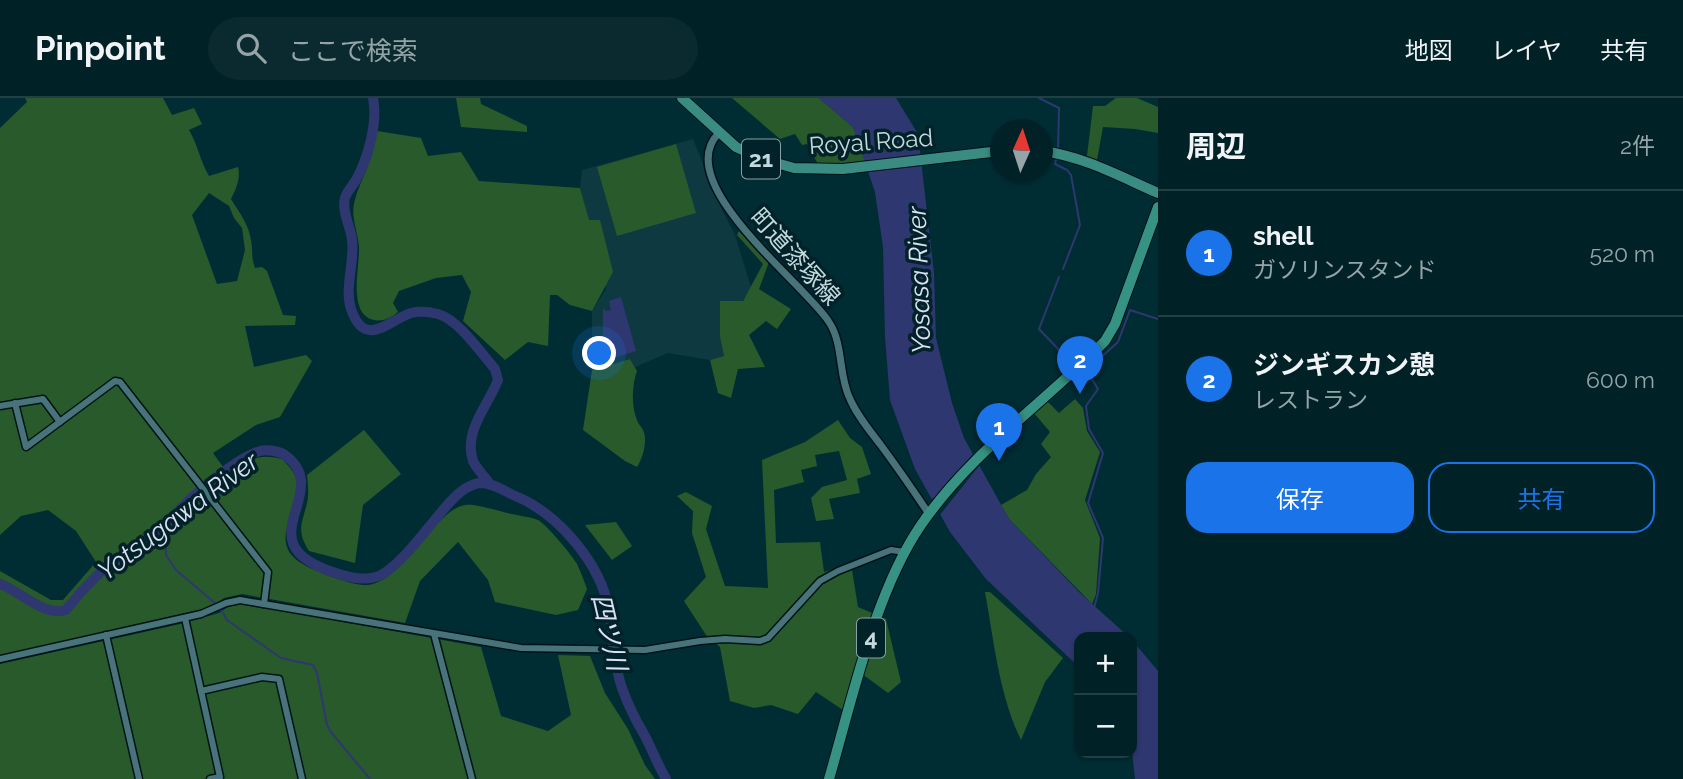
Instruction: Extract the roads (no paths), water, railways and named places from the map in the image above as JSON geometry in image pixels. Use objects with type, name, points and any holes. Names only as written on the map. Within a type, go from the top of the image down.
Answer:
[{"type":"highway","name":"4","points":[[829,779],[875,624],[905,552],[932,510],[976,459],[1105,341],[1115,324],[1158,207]]},
{"type":"main road","name":"Royal Road","points":[[682,98],[719,132],[748,153],[779,165],[810,170],[860,168],[990,152]]},
{"type":"main road","points":[[1053,152],[1076,159],[1158,193]]},
{"type":"street","name":"町道漆塚線","points":[[719,132],[710,144],[709,164],[722,201],[734,219],[829,321],[836,338],[849,397],[932,510]]},
{"type":"street","points":[[15,404],[26,447],[118,380],[268,572],[264,604]]},
{"type":"street","points":[[0,406],[43,399],[60,422]]},
{"type":"street","points":[[0,659],[185,618],[214,610],[233,600],[521,648],[631,650],[725,639],[760,641],[768,638],[820,580],[891,551],[905,552]]},
{"type":"street","points":[[185,618],[220,777],[210,779]]},
{"type":"street","points":[[434,634],[472,779]]},
{"type":"street","points":[[106,635],[139,779]]},
{"type":"street","points":[[201,691],[262,677],[279,678],[302,779]]},
{"type":"water","name":"Yosasa River","points":[[819,98],[896,98],[918,134],[934,273],[936,338],[952,403],[964,438],[1009,519],[1079,592],[1123,632],[1074,632],[1074,662],[986,579],[950,532],[915,469],[890,400],[885,337],[883,247],[875,192],[853,127]]},
{"type":"water","points":[[621,297],[636,351],[603,361],[603,308],[606,311],[611,310],[609,301]]},
{"type":"water","points":[[1137,646],[1158,671],[1158,779],[1135,779],[1133,758],[1137,758]]},
{"type":"waterway","points":[[373,98],[373,129],[368,151],[344,203],[352,240],[349,292],[351,309],[363,328],[370,330],[386,326],[411,313],[424,312],[446,317],[462,330],[495,369],[498,380],[471,439],[474,464],[490,484]]},
{"type":"waterway","points":[[1039,98],[1059,108],[1058,150]]},
{"type":"waterway","points":[[1056,159],[1055,164],[1071,175],[1080,225],[1063,269]]},
{"type":"waterway","points":[[1059,277],[1039,329],[1062,353],[1079,362]]},
{"type":"waterway","points":[[1087,370],[1118,342],[1130,310],[1158,319]]},
{"type":"waterway","points":[[1085,368],[1098,389],[1086,406],[1089,429],[1103,453],[1088,503],[1103,538],[1094,608]]},
{"type":"waterway","name":"Yotsugawa River","points":[[0,584],[41,607],[66,610],[88,584],[113,562],[166,528],[180,509],[209,483],[260,451],[276,451],[285,455],[298,470],[301,485],[291,533],[295,548],[310,562],[353,577],[371,578],[385,573],[405,555],[460,492],[476,484],[491,485],[535,506],[550,517],[577,544],[588,560],[605,593],[622,688],[666,779]]},
{"type":"waterway","points":[[165,539],[166,555],[176,570],[216,604]]},
{"type":"waterway","points":[[220,608],[227,620],[281,658],[313,665],[327,725],[370,779]]},
{"type":"place","name":"ジンギスカン憩","points":[[1080,394]]},
{"type":"place","name":"shell","points":[[999,461]]},
{"type":"water label","name":"四ツ川","points":[[609,632]]}]
